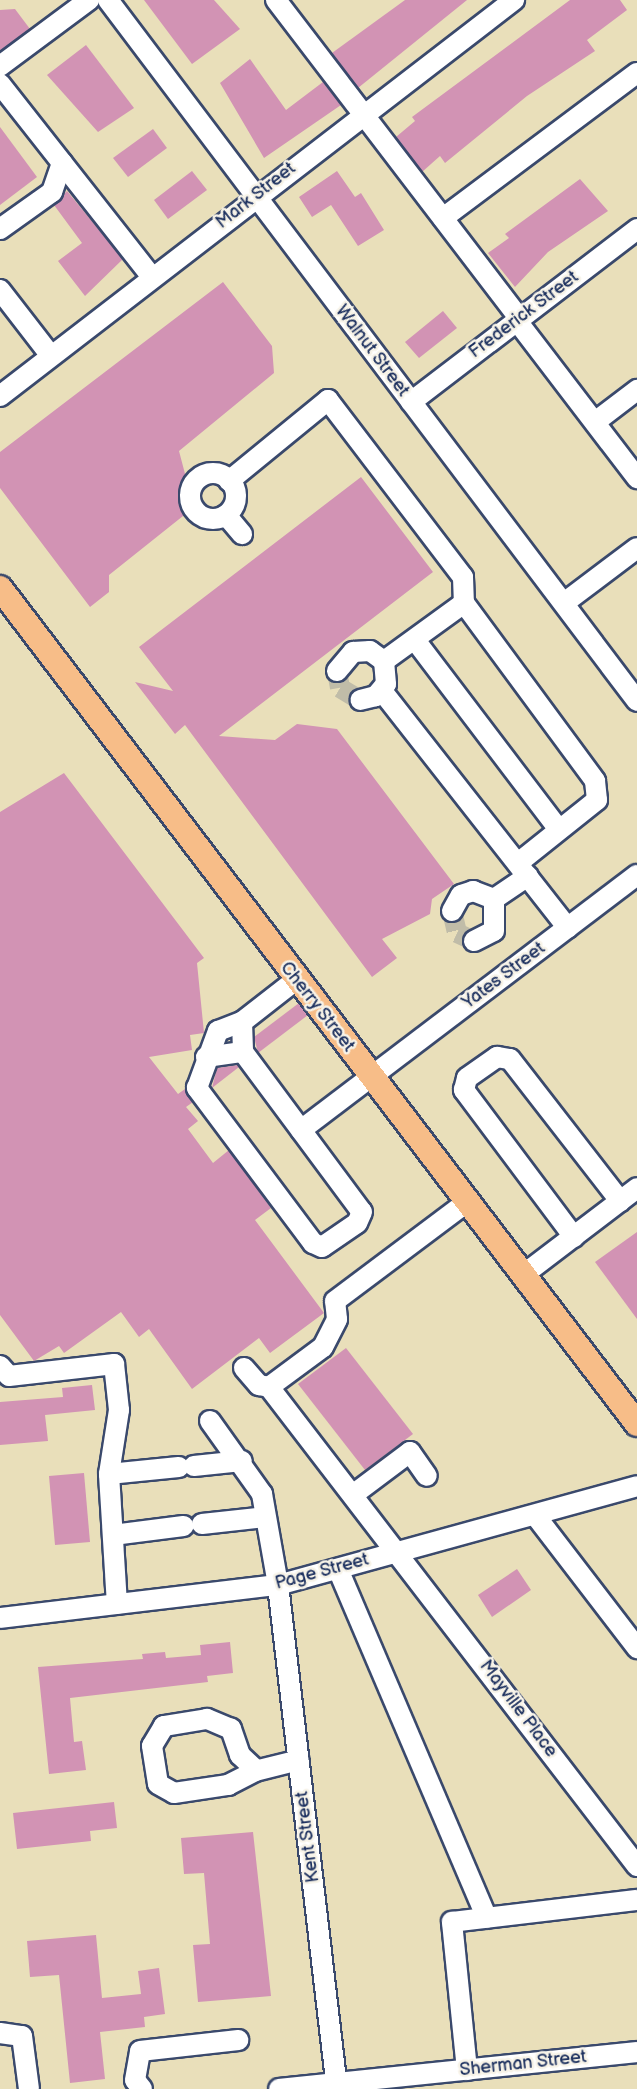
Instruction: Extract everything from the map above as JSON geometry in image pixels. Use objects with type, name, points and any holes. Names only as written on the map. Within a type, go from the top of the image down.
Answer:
[{"type":"main road","name":"Cherry Street","points":[[0,588],[296,980],[637,1424]]},
{"type":"street","points":[[0,66],[89,0]]},
{"type":"street","name":"Walnut Street","points":[[108,0],[637,700]]},
{"type":"street","points":[[276,0],[637,478]]},
{"type":"street","name":"Mark Street","points":[[0,396],[255,196],[514,0]]},
{"type":"street","points":[[442,218],[637,73]]},
{"type":"street","points":[[0,84],[152,278]]},
{"type":"street","points":[[0,229],[51,192],[62,163]]},
{"type":"street","name":"Frederick Street","points":[[411,402],[637,229]]},
{"type":"street","points":[[0,290],[51,356]]},
{"type":"street","points":[[594,422],[637,390]]},
{"type":"street","points":[[229,481],[328,400],[463,577],[464,603],[595,781],[597,800],[559,830],[494,899],[494,931],[474,941]]},
{"type":"street","points":[[226,515],[204,518],[192,507],[190,492],[204,475],[229,481]]},
{"type":"street","points":[[226,515],[236,496],[229,481]]},
{"type":"street","points":[[226,515],[242,534]]},
{"type":"street","points":[[564,603],[637,548]]},
{"type":"street","points":[[384,661],[464,603]]},
{"type":"street","points":[[415,640],[559,830]]},
{"type":"street","points":[[337,671],[346,656],[361,650],[384,661],[388,676],[382,691],[360,700]]},
{"type":"street","points":[[382,691],[567,928]]},
{"type":"street","name":"Yates Street","points":[[301,1130],[637,875]]},
{"type":"street","points":[[452,911],[454,902],[473,891],[494,899]]},
{"type":"street","points":[[242,1022],[243,1052],[362,1212],[357,1223],[322,1248],[313,1243],[197,1088],[206,1057],[218,1031],[242,1022],[296,980]]},
{"type":"street","points":[[206,1057],[243,1052]]},
{"type":"street","points":[[574,1237],[464,1090],[467,1078],[497,1057],[510,1059],[620,1201]]},
{"type":"street","points":[[523,1275],[637,1188]]},
{"type":"street","points":[[269,1387],[323,1347],[337,1319],[335,1301],[467,1202]]},
{"type":"street","points":[[0,1366],[9,1376],[114,1364],[119,1410],[109,1474],[117,1604]]},
{"type":"street","name":"Mayville Place","points":[[244,1368],[259,1385],[269,1387],[400,1552],[637,1866]]},
{"type":"street","name":"Kent Street","points":[[210,1421],[256,1481],[266,1516],[279,1585],[337,2086]]},
{"type":"street","points":[[354,1494],[410,1452],[427,1476]]},
{"type":"street","points":[[109,1474],[242,1461]]},
{"type":"street","name":"Page Street","points":[[0,1618],[279,1585],[637,1486]]},
{"type":"street","points":[[535,1515],[637,1648]]},
{"type":"street","points":[[113,1535],[266,1516]]},
{"type":"street","points":[[338,1569],[488,1918]]},
{"type":"street","points":[[256,1770],[240,1755],[231,1729],[207,1719],[164,1726],[152,1746],[158,1784],[174,1793],[228,1785],[256,1770],[299,1760]]},
{"type":"street","points":[[467,2070],[452,1922],[637,1900]]},
{"type":"street","points":[[0,2033],[22,2036],[29,2089]]},
{"type":"street","points":[[142,2089],[135,2080],[140,2051],[238,2040]]},
{"type":"street","name":"Sherman Street","points":[[279,2089],[337,2086],[637,2052]]},
{"type":"building","points":[[144,0],[214,0],[240,29],[192,64]]},
{"type":"building","points":[[405,0],[467,0],[358,88],[332,53]]},
{"type":"building","points":[[570,0],[620,0],[627,10],[587,40],[595,51],[527,96],[445,163],[440,156],[422,172],[396,137],[415,121],[412,117]]},
{"type":"building","points":[[15,9],[30,29],[0,51],[0,10]]},
{"type":"building","points":[[86,45],[134,108],[98,132],[47,75]]},
{"type":"building","points":[[250,59],[286,110],[323,82],[341,105],[264,158],[220,83]]},
{"type":"building","points":[[0,127],[37,177],[0,205]]},
{"type":"building","points":[[153,129],[167,148],[128,177],[113,158]]},
{"type":"building","points":[[192,171],[207,190],[168,219],[154,200]]},
{"type":"building","points":[[337,171],[355,197],[361,193],[384,230],[358,246],[331,205],[312,217],[299,197]]},
{"type":"building","points":[[580,179],[608,211],[548,252],[515,287],[488,253],[509,238],[505,234]]},
{"type":"building","points":[[67,191],[123,259],[85,296],[58,261],[82,243],[54,205]]},
{"type":"building","points":[[223,282],[272,346],[274,373],[179,451],[189,489],[183,516],[109,575],[109,592],[90,607],[0,488],[0,452]]},
{"type":"building","points":[[443,311],[457,328],[419,358],[405,342]]},
{"type":"building","points":[[361,477],[433,572],[219,736],[275,740],[297,724],[337,729],[454,884],[432,899],[430,914],[382,939],[397,958],[372,977],[185,725],[175,734],[135,682],[173,691],[139,647]]},
{"type":"building","points":[[64,773],[204,958],[197,963],[204,1033],[190,1035],[192,1050],[149,1057],[178,1094],[185,1089],[193,1102],[186,1107],[198,1121],[188,1129],[213,1163],[229,1150],[271,1208],[255,1220],[324,1313],[270,1353],[259,1338],[192,1389],[149,1329],[139,1337],[121,1312],[64,1353],[59,1346],[34,1361],[0,1315],[0,812]]},
{"type":"building","points":[[299,1003],[308,1015],[258,1053],[254,1037]]},
{"type":"building","points":[[238,1065],[239,1067],[212,1088],[217,1068]]},
{"type":"building","points":[[637,1232],[637,1319],[595,1262]]},
{"type":"building","points":[[346,1348],[413,1434],[365,1470],[298,1384]]},
{"type":"building","points":[[92,1385],[95,1410],[45,1415],[48,1441],[0,1445],[0,1402],[63,1397],[62,1388]]},
{"type":"building","points":[[84,1473],[90,1542],[55,1545],[49,1476]]},
{"type":"building","points":[[517,1569],[531,1590],[492,1617],[478,1595]]},
{"type":"building","points":[[230,1642],[233,1673],[207,1676],[208,1682],[70,1698],[74,1742],[82,1741],[86,1770],[49,1774],[38,1667],[143,1659],[142,1654],[165,1652],[166,1658],[201,1655],[200,1645]]},
{"type":"building","points":[[114,1802],[117,1828],[90,1831],[91,1841],[17,1849],[13,1813]]},
{"type":"building","points":[[253,1832],[271,1996],[198,2002],[193,1945],[210,1944],[204,1873],[184,1874],[181,1838]]},
{"type":"building","points":[[96,1935],[102,1998],[141,1994],[138,1971],[159,1968],[165,2014],[144,2017],[145,2027],[100,2032],[105,2079],[70,2083],[59,1975],[30,1977],[27,1941]]},
{"type":"tunnel","points":[[337,671],[340,688],[360,700]]},
{"type":"tunnel","points":[[452,911],[457,933],[474,941]]}]
